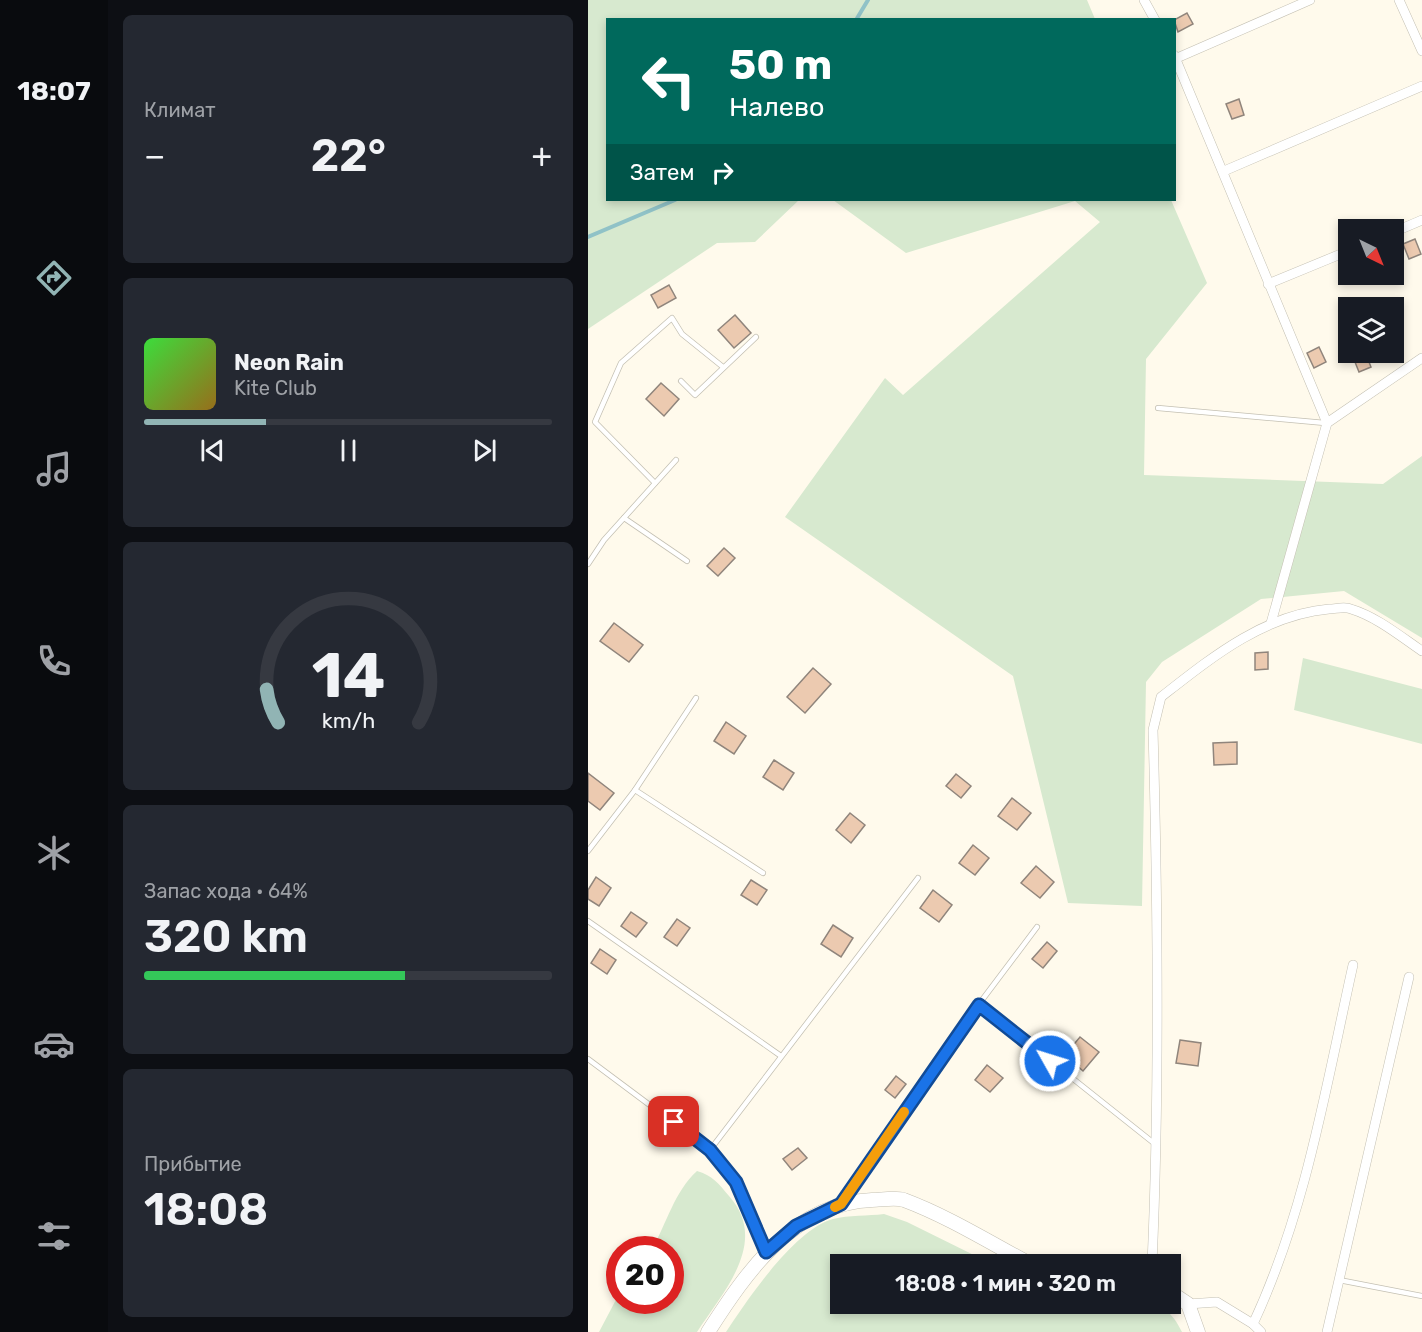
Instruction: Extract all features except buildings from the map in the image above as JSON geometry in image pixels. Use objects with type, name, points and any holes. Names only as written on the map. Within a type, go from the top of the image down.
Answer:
[{"type":"main road","points":[[708,1332],[743,1278],[766,1252],[796,1226],[841,1204],[901,1199],[1010,1254]]},
{"type":"main road","points":[[1181,1299],[1188,1304],[1198,1332]]},
{"type":"street","points":[[1144,0],[1154,18]]},
{"type":"street","points":[[1271,623],[1327,423],[1176,56],[1310,0]]},
{"type":"street","points":[[1399,0],[1422,51]]},
{"type":"street","points":[[1224,171],[1422,86]]},
{"type":"street","points":[[1404,228],[1422,220]]},
{"type":"street","points":[[1268,284],[1338,255]]},
{"type":"street","points":[[1327,423],[1422,358]]},
{"type":"street","points":[[1152,1254],[1157,1146],[1159,957],[1153,730],[1161,696],[1224,649],[1271,623],[1319,610],[1350,608],[1377,621],[1422,651]]},
{"type":"street","points":[[1253,1324],[1269,1291],[1298,1208],[1353,965]]},
{"type":"street","points":[[1327,1332],[1410,978]]},
{"type":"street","points":[[1188,1304],[1217,1302],[1253,1324],[1261,1332]]},
{"type":"lane","points":[[655,483],[595,422],[621,363],[672,318],[682,334],[723,367]]},
{"type":"lane","points":[[681,381],[695,395],[756,337]]},
{"type":"lane","points":[[1158,408],[1327,423]]},
{"type":"lane","points":[[588,564],[624,518],[676,460]]},
{"type":"lane","points":[[624,518],[687,561]]},
{"type":"lane","points":[[588,851],[634,790],[696,698]]},
{"type":"lane","points":[[634,790],[763,873]]},
{"type":"lane","points":[[710,1150],[918,878]]},
{"type":"lane","points":[[588,921],[781,1056]]},
{"type":"lane","points":[[841,1204],[979,1005],[1037,927]]},
{"type":"lane","points":[[979,1005],[1157,1146]]},
{"type":"lane","points":[[588,1059],[710,1150],[736,1182],[766,1252]]},
{"type":"lane","points":[[1339,1280],[1422,1296]]},
{"type":"green space","points":[[588,0],[1087,0],[1095,18],[606,18],[606,201],[798,201],[755,242],[717,243],[588,329]]},
{"type":"green space","points":[[834,201],[1075,201],[906,253]]},
{"type":"green space","points":[[1075,201],[1171,201],[1207,283],[1146,359],[1144,475],[1383,484],[1422,456],[1422,638],[1344,591],[1261,599],[1162,662],[1146,682],[1142,906],[1068,903],[1013,676],[785,517],[885,378],[903,395],[1100,222]]},
{"type":"green space","points":[[1303,658],[1422,689],[1422,744],[1294,710]]},
{"type":"green space","points":[[697,1171],[707,1175],[729,1196],[740,1213],[745,1231],[744,1249],[729,1284],[697,1332],[599,1332],[608,1314],[684,1314],[684,1236],[658,1236],[682,1188]]},
{"type":"green space","points":[[884,1214],[907,1222],[972,1254],[830,1254],[830,1314],[1170,1314],[1182,1332],[726,1332],[773,1267],[803,1236],[818,1225],[845,1217]]},
{"type":"waterway","points":[[857,18],[868,0]]},
{"type":"waterway","points":[[588,237],[673,201]]},
{"type":"slow traffic","points":[[835,1207],[841,1204],[904,1112]]},
{"type":"route","points":[[674,1122],[710,1150],[736,1182],[755,1221],[766,1252],[796,1226],[841,1204],[979,1005],[1050,1061]]}]
